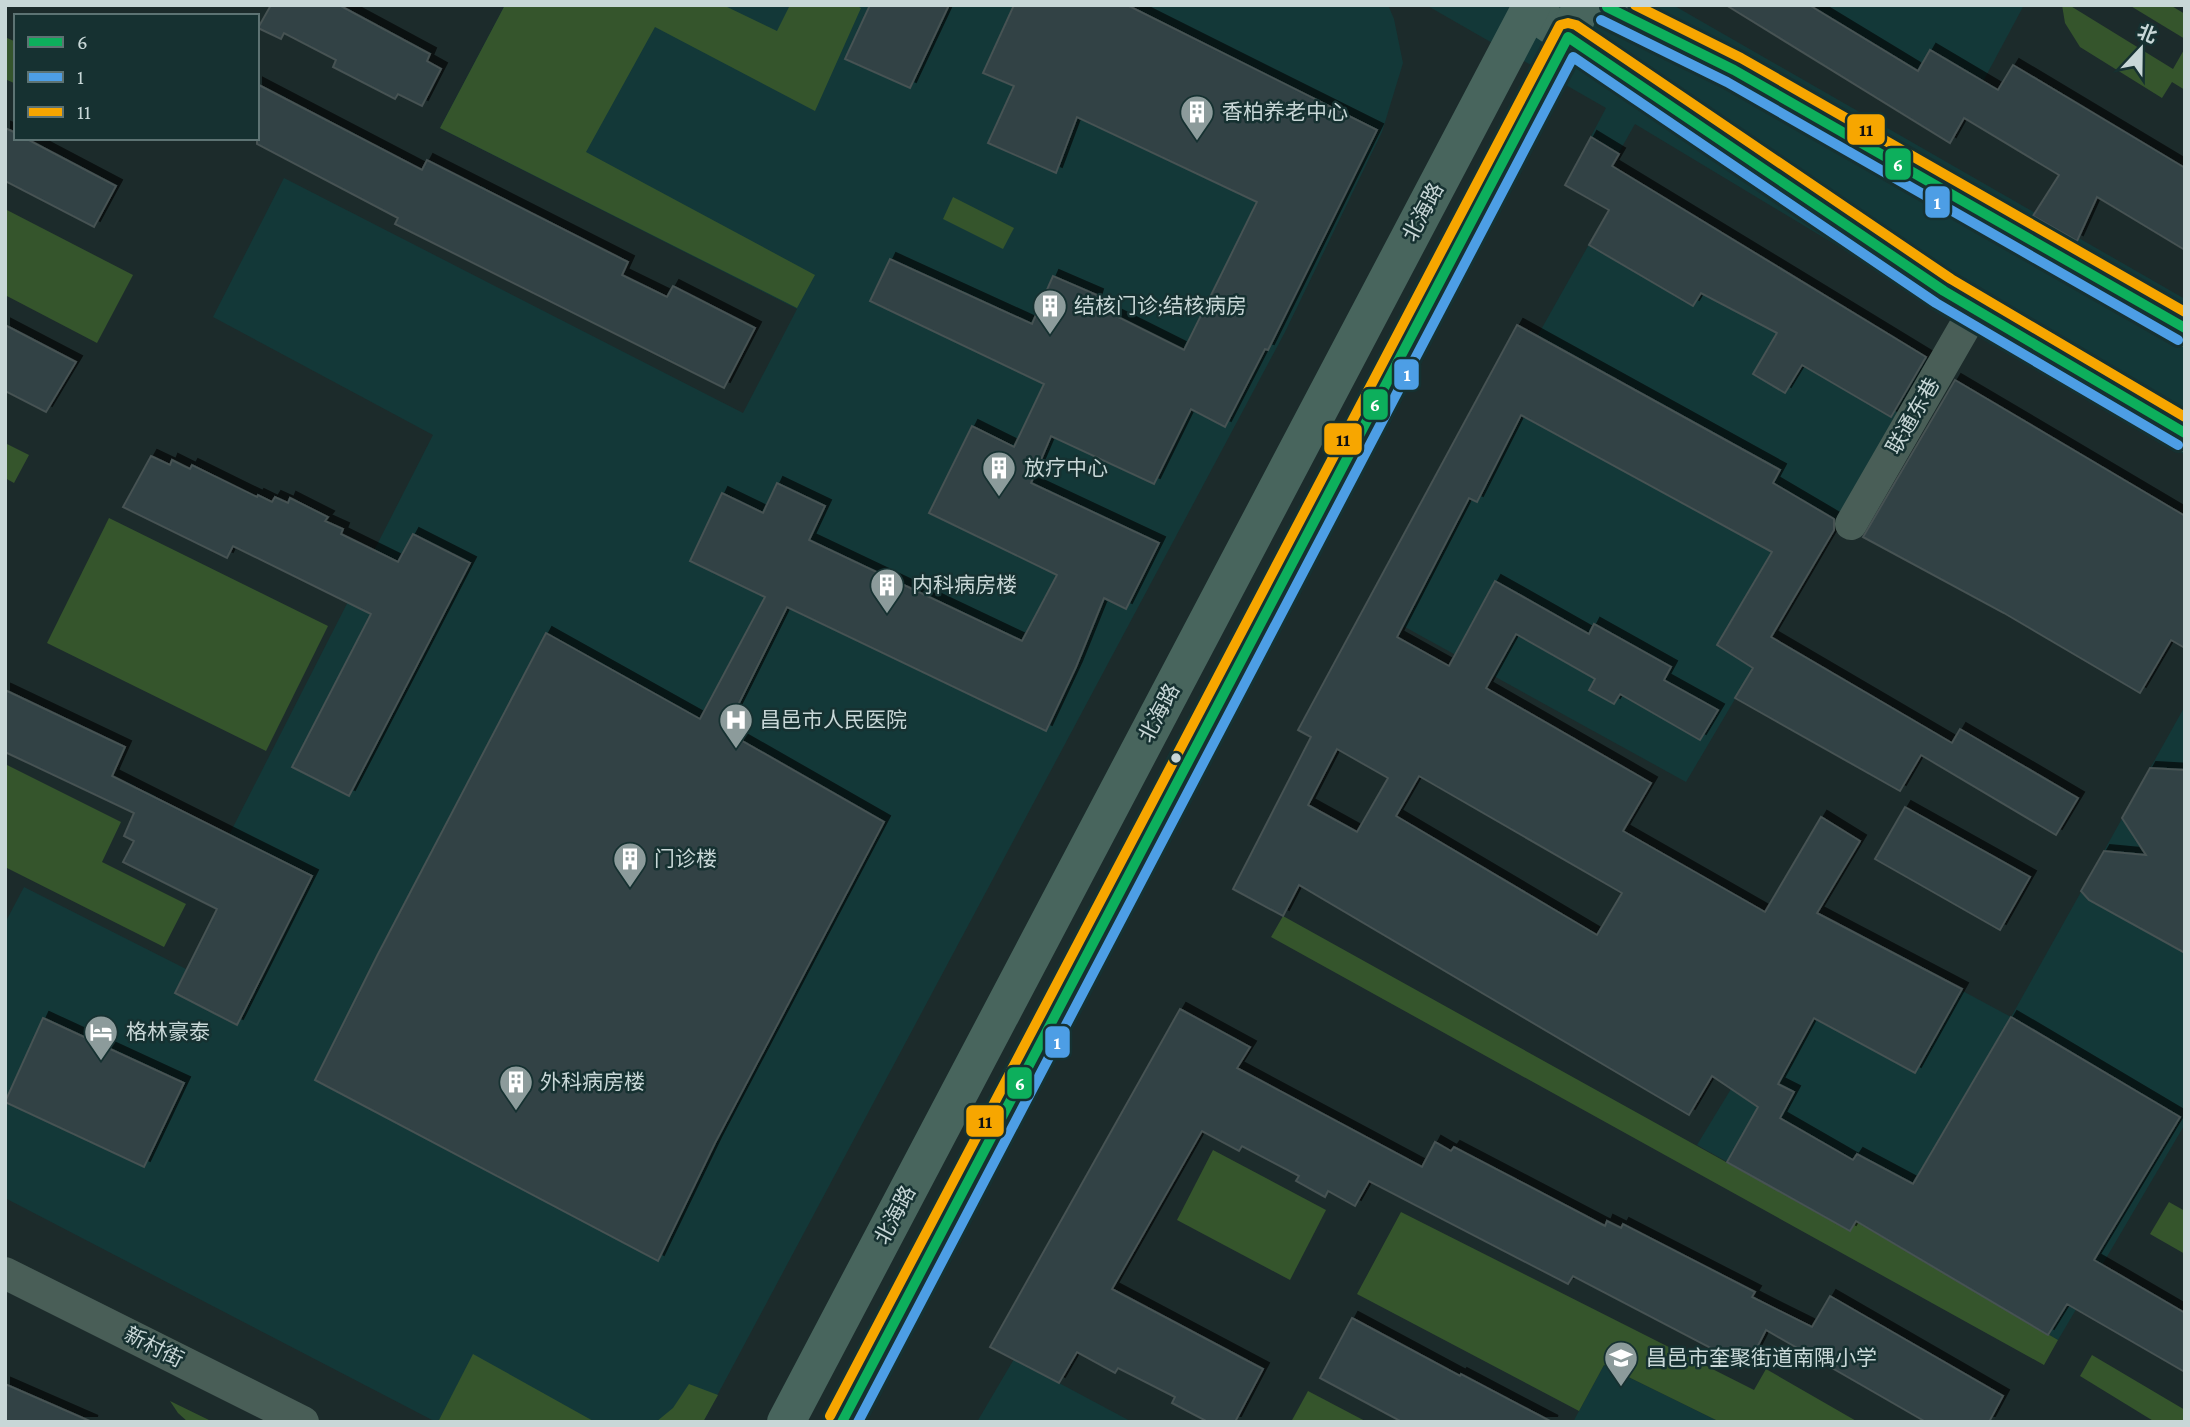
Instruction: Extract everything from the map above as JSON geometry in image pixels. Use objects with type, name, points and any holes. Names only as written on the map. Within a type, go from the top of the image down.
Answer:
[{"type":"main road","points":[[1602,5],[1734,70],[2185,328]]},
{"type":"main road","points":[[1528,7],[1575,21],[1944,291],[2185,433]]},
{"type":"main road","name":"北海路","points":[[786,1422],[1528,7]]},
{"type":"main road","points":[[842,1422],[1575,21]]},
{"type":"street","name":"联通东巷","points":[[1851,524],[1975,309]]},
{"type":"street","name":"新村街","points":[[5,1273],[303,1422]]},
{"type":"shaded area","name":"昌邑市人民医院","points":[[505,5],[1388,5],[1394,19],[1403,63],[1382,132],[1285,332],[703,1422],[436,1422],[5,1198],[5,923],[24,887],[186,969],[200,943],[224,956],[229,835],[433,435],[213,317],[284,178],[743,413],[797,309],[440,128]]},
{"type":"shaded area","points":[[1426,5],[1673,5],[2185,299],[2185,455],[1635,124],[1592,200],[1565,185],[1606,108]]},
{"type":"shaded area","points":[[1726,5],[2024,5],[1950,143]]},
{"type":"shaded area","points":[[1628,175],[1934,362],[1686,782],[1365,605],[1517,325],[1538,335]]},
{"type":"shaded area","points":[[2185,706],[2185,1124],[2058,1340],[1857,1221],[1850,1231],[1697,1145],[1731,1089],[1825,917],[2011,1017]]},
{"type":"shaded area","points":[[1014,1359],[1132,1422],[977,1422]]},
{"type":"shaded area","name":"昌邑市奎聚街道南隅小学","points":[[1604,1365],[1720,1422],[1573,1422]]},
{"type":"green space","points":[[505,5],[723,5],[777,31],[790,5],[855,5],[861,8],[815,111],[655,27],[586,152],[815,275],[797,308],[440,128]]},
{"type":"green space","points":[[2062,5],[2069,5],[2173,69],[2185,48],[2185,90],[2172,82],[2162,98],[2080,47],[2065,23]]},
{"type":"green space","points":[[2129,5],[2170,5],[2185,14],[2185,39]]},
{"type":"green space","points":[[5,37],[14,41],[14,83],[5,79]]},
{"type":"green space","points":[[953,197],[1014,228],[1003,249],[943,219]]},
{"type":"green space","points":[[5,209],[133,275],[97,343],[5,295]]},
{"type":"green space","points":[[5,443],[29,455],[14,483],[5,478]]},
{"type":"green space","points":[[109,518],[328,626],[266,751],[47,643]]},
{"type":"green space","points":[[5,764],[121,822],[102,862],[186,904],[164,947],[5,867]]},
{"type":"green space","points":[[1283,916],[1850,1231],[1856,1221],[2058,1340],[2044,1365],[1271,937]]},
{"type":"green space","points":[[1213,1150],[1326,1210],[1290,1280],[1177,1220]]},
{"type":"green space","points":[[2169,1202],[2185,1211],[2185,1254],[2150,1234]]},
{"type":"green space","points":[[1401,1212],[1754,1390],[1766,1369],[1858,1422],[1720,1422],[1604,1365],[1579,1411],[1357,1294]]},
{"type":"green space","points":[[473,1354],[595,1422],[438,1422]]},
{"type":"green space","points":[[2092,1355],[2185,1410],[2185,1422],[2155,1422],[2080,1376]]},
{"type":"green space","points":[[689,1384],[718,1395],[703,1422],[656,1422],[673,1408]]},
{"type":"green space","points":[[1308,1391],[1367,1422],[1291,1422]]},
{"type":"green space","points":[[170,1401],[213,1422],[188,1422]]},
{"type":"building","points":[[271,5],[339,5],[430,54],[427,61],[441,69],[422,106],[398,94],[395,99],[333,67],[336,60],[284,33],[281,39],[259,26]]},
{"type":"building","points":[[870,5],[949,5],[910,88],[845,59]]},
{"type":"building","points":[[1014,5],[1127,5],[1377,130],[1268,350],[1265,349],[1225,427],[1191,409],[1154,484],[1051,436],[1031,483],[1159,543],[1126,609],[1104,598],[1046,731],[787,607],[725,731],[884,822],[715,1143],[658,1261],[315,1080],[546,633],[700,719],[765,597],[690,561],[722,493],[763,513],[777,483],[825,506],[809,540],[1022,641],[1057,575],[929,513],[972,426],[1014,447],[1044,384],[870,301],[890,259],[1032,324],[1053,276],[1097,295],[1094,305],[1184,350],[1257,202],[1077,117],[1056,173],[988,143],[1014,86],[983,73]]},
{"type":"building","points":[[1726,5],[1809,5],[1918,71],[1930,50],[1998,90],[2013,65],[2185,168],[2185,250],[2097,197],[2077,241],[2033,216],[2059,175],[1964,118],[1950,143]]},
{"type":"building","points":[[259,85],[422,170],[427,160],[628,262],[622,275],[667,297],[673,286],[755,328],[724,388],[395,224],[398,218],[257,144]]},
{"type":"building","points":[[5,128],[14,132],[14,140],[29,140],[116,186],[94,227],[5,181]]},
{"type":"building","points":[[1591,137],[1619,154],[1612,166],[1926,357],[1891,417],[1802,365],[1785,393],[1753,374],[1777,333],[1701,293],[1693,306],[1589,245],[1609,210],[1565,185]]},
{"type":"building","points":[[5,325],[76,362],[46,412],[5,391]]},
{"type":"building","points":[[1517,325],[1780,470],[1773,483],[1834,519],[1834,530],[1771,637],[1952,743],[1960,729],[2078,798],[2056,835],[1921,755],[1900,791],[1735,698],[1753,668],[1717,645],[1772,552],[1521,415],[1477,502],[1469,498],[1397,637],[1449,666],[1495,581],[1589,634],[1594,624],[1671,667],[1664,680],[1718,710],[1700,740],[1620,694],[1614,704],[1589,690],[1595,679],[1516,634],[1486,688],[1651,783],[1623,831],[1765,912],[1821,817],[1860,841],[1817,913],[1962,989],[1915,1073],[1814,1018],[1778,1084],[1794,1092],[1780,1118],[1853,1160],[1857,1154],[1913,1184],[2011,1017],[2180,1117],[2094,1260],[2185,1313],[2185,1372],[2067,1304],[2048,1335],[1856,1221],[1850,1231],[1727,1162],[1758,1107],[1712,1076],[1689,1115],[1299,885],[1283,916],[1233,889],[1311,737],[1298,730]],"holes":[[[1337,749],[1388,778],[1357,832],[1308,805]],[[1419,776],[1622,893],[1597,935],[1396,816]]]},
{"type":"building","points":[[1955,380],[2185,516],[2185,648],[2171,640],[2140,693],[2004,613],[1863,537]]},
{"type":"building","points":[[151,456],[170,465],[172,460],[190,469],[192,465],[272,502],[275,497],[288,503],[290,498],[328,517],[325,521],[343,529],[341,534],[398,562],[413,534],[470,563],[349,796],[292,767],[371,614],[233,546],[227,558],[123,507]]},
{"type":"building","points":[[5,690],[125,747],[112,776],[312,876],[237,1025],[175,993],[217,909],[123,862],[134,841],[124,836],[134,813],[5,752]]},
{"type":"building","points":[[2150,768],[2185,770],[2185,953],[2089,900],[2081,891],[2104,851],[2146,855],[2122,818]]},
{"type":"building","points":[[1905,807],[2030,877],[2000,930],[1875,859]]},
{"type":"building","points":[[1180,1009],[1250,1047],[1237,1068],[1422,1167],[1435,1142],[1451,1151],[1454,1147],[1605,1226],[1607,1221],[1621,1228],[1623,1224],[1755,1292],[1752,1297],[1812,1327],[1830,1296],[2003,1396],[1989,1422],[1926,1422],[1766,1330],[1747,1367],[1573,1276],[1568,1284],[1369,1181],[1355,1206],[1328,1191],[1325,1197],[1296,1181],[1299,1176],[1242,1146],[1239,1151],[1202,1131],[1112,1289],[1263,1369],[1235,1422],[1208,1422],[1172,1403],[1175,1397],[1118,1368],[1115,1373],[1077,1352],[1059,1383],[990,1347]]},
{"type":"building","points":[[43,1018],[184,1083],[144,1167],[5,1102]]},
{"type":"building","points":[[1352,1318],[1552,1422],[1402,1422],[1320,1378]]},
{"type":"building","points":[[5,1384],[92,1422],[5,1422]]},
{"type":"transit line","name":"11","points":[[1635,5],[1741,58],[2185,312]]},
{"type":"transit line","name":"6","points":[[1607,7],[1734,70],[2185,328]]},
{"type":"transit line","name":"1","points":[[1601,20],[1727,82],[2178,340]]},
{"type":"transit line","name":"11","points":[[830,1416],[1560,25],[1576,25],[1951,279],[2185,417]]},
{"type":"transit line","name":"6","points":[[842,1422],[1568,37],[1944,291],[2185,433]]},
{"type":"transit line","name":"1","points":[[858,1422],[1573,57],[1936,303],[2178,445]]},
{"type":"place","name":"香柏养老中心","points":[[1197,142]]},
{"type":"place","name":"结核门诊;结核病房","points":[[1050,336]]},
{"type":"place","name":"放疗中心","points":[[999,498]]},
{"type":"place","name":"内科病房楼","points":[[887,615]]},
{"type":"place","name":"昌邑市人民医院","points":[[736,750]]},
{"type":"place","name":"门诊楼","points":[[630,889]]},
{"type":"place","name":"格林豪泰","points":[[101,1062]]},
{"type":"place","name":"外科病房楼","points":[[516,1112]]},
{"type":"place","name":"昌邑市奎聚街道南隅小学","points":[[1621,1388]]}]
